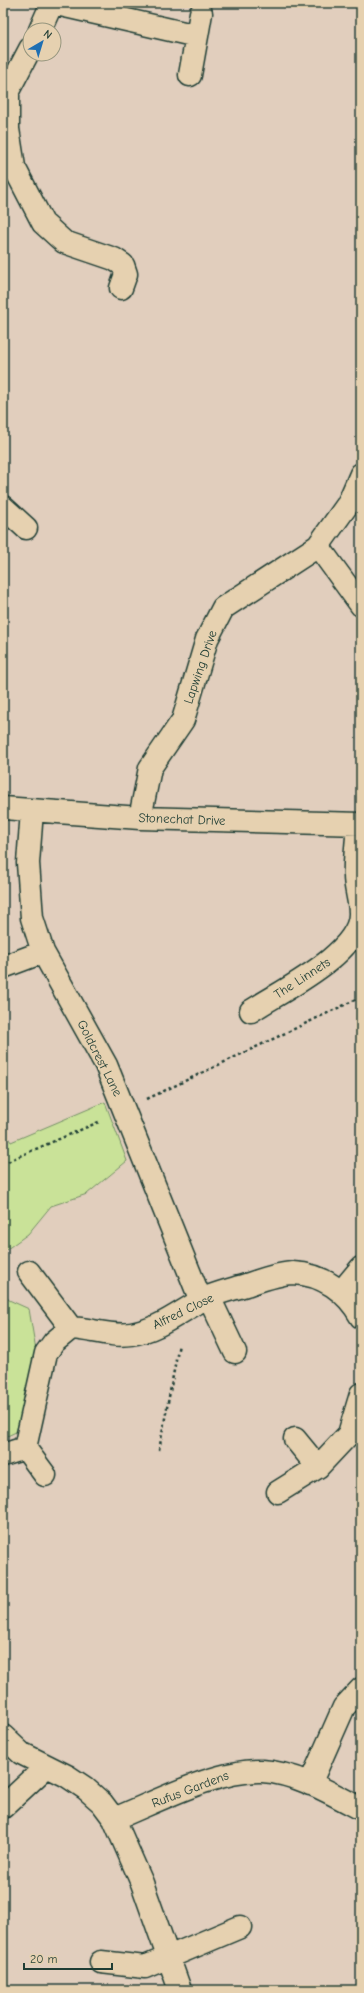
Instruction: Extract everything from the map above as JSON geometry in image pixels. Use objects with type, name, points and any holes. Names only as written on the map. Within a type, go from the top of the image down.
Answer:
[{"type":"street","points":[[44,22],[52,3],[197,36]]},
{"type":"street","points":[[190,75],[202,13]]},
{"type":"street","points":[[23,62],[8,91],[9,168],[44,223],[64,242],[114,259],[123,265],[126,274],[121,288]]},
{"type":"street","name":"Lapwing Drive","points":[[140,818],[150,768],[183,720],[207,639],[222,608],[318,546],[348,504],[361,474]]},
{"type":"street","points":[[3,507],[26,528]]},
{"type":"street","points":[[318,546],[361,605]]},
{"type":"street","name":"Stonechat Drive","points":[[3,808],[140,818],[360,825]]},
{"type":"street","name":"Goldcrest Lane","points":[[32,811],[28,863],[31,911],[43,952],[106,1065],[126,1110],[198,1303],[235,1352]]},
{"type":"street","name":"The Linnets","points":[[251,1011],[327,963],[354,934],[359,924],[360,912],[355,876],[360,825]]},
{"type":"street","points":[[3,967],[43,952]]},
{"type":"street","points":[[341,1292],[361,1268]]},
{"type":"street","points":[[29,1272],[71,1328],[54,1342],[46,1353],[25,1448],[45,1475]]},
{"type":"street","name":"Alfred Close","points":[[71,1328],[106,1333],[132,1334],[158,1325],[198,1303],[257,1282],[292,1273],[316,1276],[338,1288],[356,1308],[361,1317]]},
{"type":"street","points":[[278,1492],[318,1467],[349,1434],[361,1394]]},
{"type":"street","points":[[295,1440],[318,1467]]},
{"type":"street","points":[[3,1455],[25,1448]]},
{"type":"street","points":[[310,1784],[344,1708],[361,1689]]},
{"type":"street","points":[[3,1736],[21,1753],[67,1776],[90,1792],[102,1802],[114,1819],[125,1842],[180,1990]]},
{"type":"street","points":[[3,1807],[47,1766]]},
{"type":"street","name":"Rufus Gardens","points":[[114,1819],[232,1773],[262,1771],[287,1776],[310,1784],[361,1809]]},
{"type":"street","points":[[101,1962],[145,1967],[240,1927]]},
{"type":"path","points":[[3,1165],[15,1158],[126,1110],[361,997]]},
{"type":"path","points":[[159,1450],[198,1303]]},
{"type":"green space","points":[[105,1102],[127,1161],[87,1194],[51,1206],[28,1234],[3,1252],[3,1130],[11,1142]]},
{"type":"green space","points":[[3,1292],[9,1300],[29,1309],[37,1357],[16,1432],[3,1438]]}]
